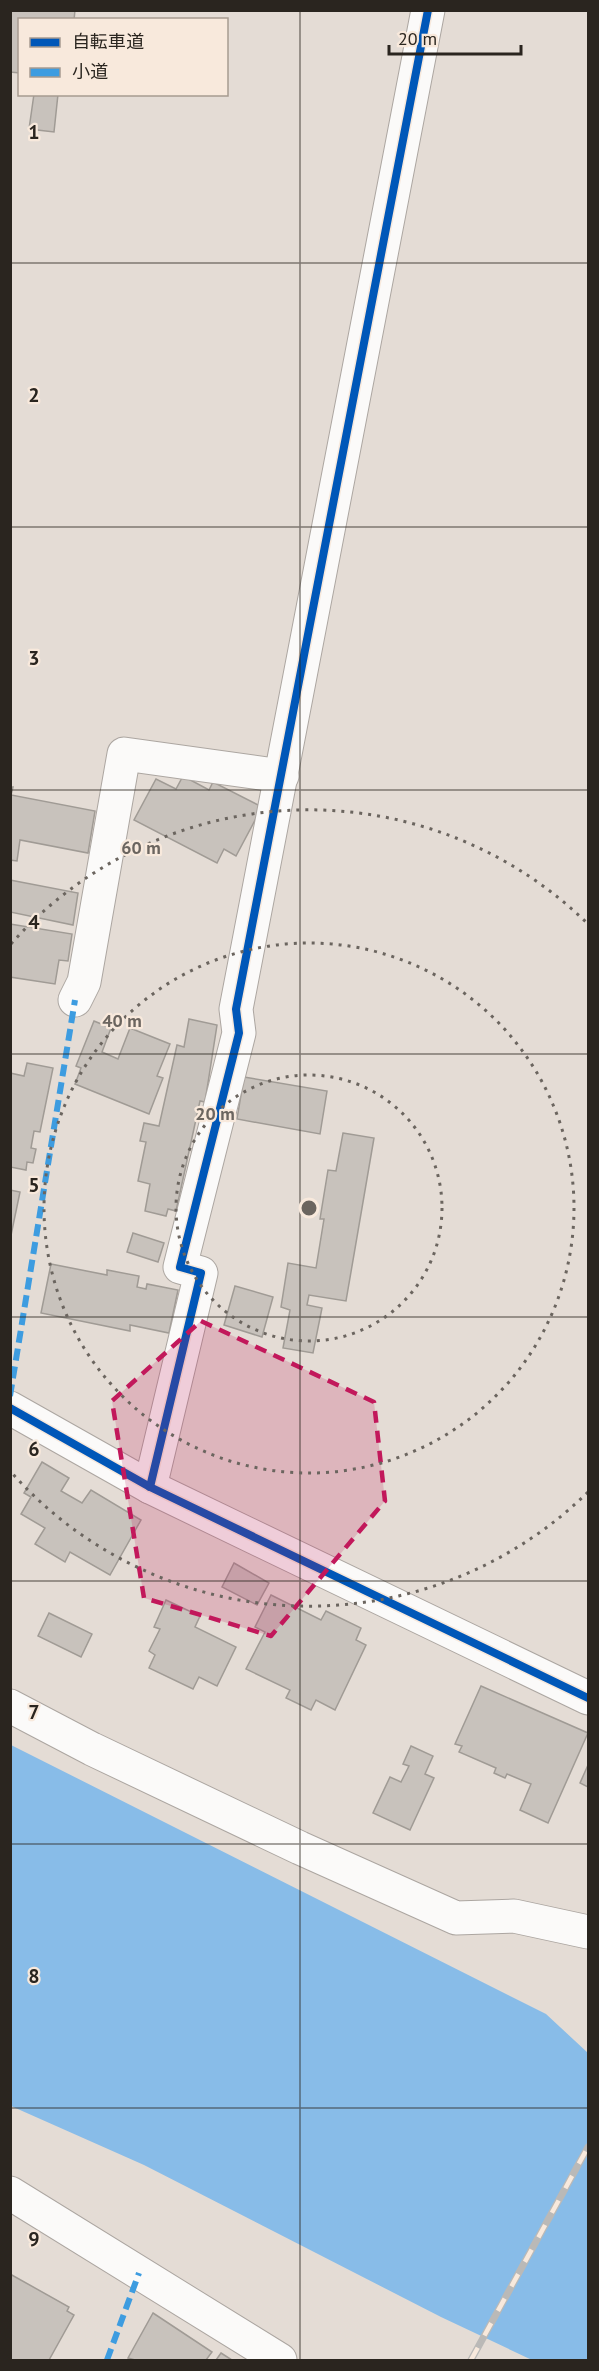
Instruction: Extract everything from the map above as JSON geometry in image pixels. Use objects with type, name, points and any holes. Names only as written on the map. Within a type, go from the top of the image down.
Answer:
[{"type":"street","points":[[150,1487],[201,1273],[180,1267],[239,1033],[236,1009],[428,10]]},
{"type":"street","points":[[75,1000],[84,982],[124,754],[282,776]]},
{"type":"street","points":[[10,1408],[150,1487],[588,1698]]},
{"type":"street","points":[[10,1706],[92,1749],[300,1848],[456,1918],[514,1916],[588,1932]]},
{"type":"street","points":[[10,2193],[280,2361]]},
{"type":"highlighted area","points":[[201,1321],[374,1402],[385,1501],[271,1636],[144,1598],[112,1401]]},
{"type":"water","points":[[11,1745],[546,2014],[588,2053],[588,2360],[532,2360],[441,2317],[144,2165],[11,2106]]},
{"type":"building","points":[[10,10],[75,10],[74,18],[18,18],[18,73],[10,72]]},
{"type":"building","points":[[34,96],[58,96],[54,132],[29,129]]},
{"type":"building","points":[[183,776],[209,790],[213,782],[262,807],[236,856],[224,849],[217,863],[134,820],[156,779],[176,789]]},
{"type":"building","points":[[10,787],[13,787],[11,795],[95,811],[88,853],[20,840],[17,861],[10,860]]},
{"type":"building","points":[[10,880],[78,893],[73,925],[10,912]]},
{"type":"building","points":[[10,924],[72,934],[68,961],[59,960],[55,984],[10,977]]},
{"type":"building","points":[[189,1019],[217,1025],[205,1102],[200,1101],[176,1211],[168,1209],[166,1216],[145,1211],[150,1184],[138,1181],[146,1142],[140,1141],[144,1123],[159,1126],[177,1045],[184,1047]]},
{"type":"building","points":[[94,1021],[111,1028],[102,1052],[118,1059],[130,1028],[170,1044],[157,1076],[163,1078],[149,1114],[75,1084],[81,1068],[76,1066]]},
{"type":"building","points":[[27,1063],[53,1068],[40,1132],[34,1131],[31,1148],[36,1149],[33,1163],[27,1162],[26,1170],[10,1167],[10,1073],[24,1076]]},
{"type":"building","points":[[244,1077],[327,1091],[320,1134],[237,1119]]},
{"type":"building","points":[[343,1133],[374,1138],[346,1301],[309,1295],[307,1305],[322,1308],[313,1353],[283,1348],[290,1310],[281,1307],[288,1263],[316,1268],[324,1219],[320,1219],[328,1170],[336,1171]]},
{"type":"building","points":[[10,1190],[20,1192],[10,1240]]},
{"type":"building","points":[[133,1233],[164,1243],[158,1262],[127,1252]]},
{"type":"building","points":[[51,1264],[107,1275],[107,1270],[139,1276],[137,1287],[146,1289],[147,1284],[178,1290],[169,1333],[130,1325],[130,1331],[41,1313]]},
{"type":"building","points":[[235,1286],[273,1297],[262,1337],[224,1325]]},
{"type":"building","points":[[42,1462],[69,1478],[61,1491],[82,1503],[91,1490],[141,1520],[110,1575],[70,1552],[65,1562],[35,1544],[45,1528],[21,1514],[31,1497],[24,1493]]},
{"type":"building","points":[[234,1563],[269,1583],[257,1605],[222,1587]]},
{"type":"building","points":[[271,1595],[321,1620],[326,1611],[361,1628],[356,1640],[366,1645],[335,1710],[316,1700],[311,1710],[286,1698],[290,1690],[246,1669],[265,1632],[255,1627]]},
{"type":"building","points":[[166,1600],[200,1616],[195,1627],[236,1647],[217,1686],[199,1677],[193,1689],[149,1668],[155,1655],[149,1651],[160,1629],[154,1627]]},
{"type":"building","points":[[49,1613],[92,1634],[81,1657],[38,1636]]},
{"type":"building","points":[[481,1686],[588,1733],[548,1823],[520,1810],[531,1784],[507,1774],[505,1778],[494,1773],[496,1768],[459,1752],[462,1746],[455,1744]]},
{"type":"building","points":[[411,1746],[433,1756],[425,1774],[434,1778],[410,1830],[373,1813],[390,1777],[401,1782],[409,1766],[403,1764]]},
{"type":"building","points":[[588,1765],[588,1787],[580,1783]]},
{"type":"building","points":[[10,2274],[69,2307],[67,2311],[74,2315],[49,2360],[10,2360]]},
{"type":"building","points":[[153,2313],[212,2352],[206,2360],[135,2360],[128,2358]]},
{"type":"building","points":[[221,2353],[232,2360],[216,2360]]},
{"type":"railway","points":[[471,2360],[588,2147]]},
{"type":"marked path","points":[[10,1396],[75,1000]]},
{"type":"marked path","points":[[107,2360],[139,2273]]},
{"type":"cycle path","points":[[150,1487],[201,1273],[180,1267],[239,1033],[236,1009],[428,10]]},
{"type":"cycle path","points":[[10,1408],[150,1487],[588,1698]]}]
